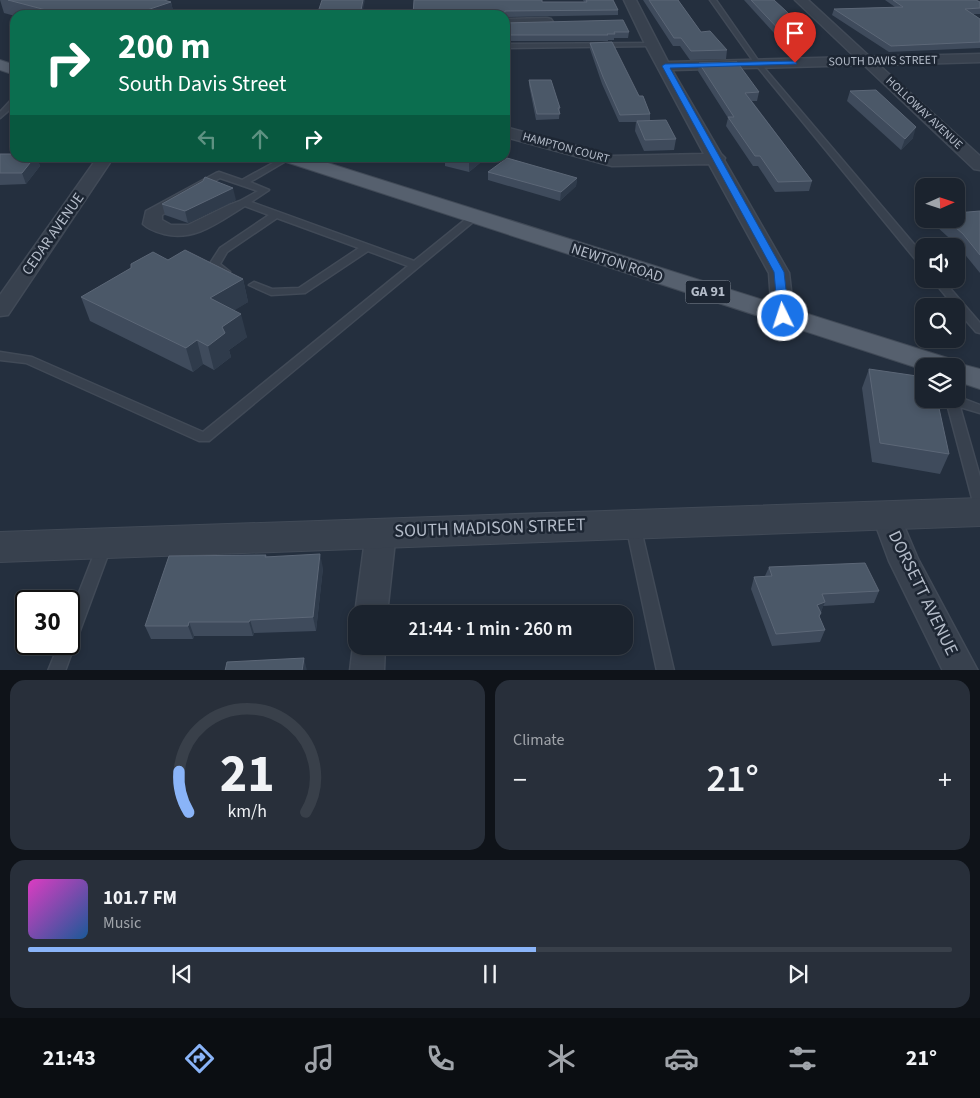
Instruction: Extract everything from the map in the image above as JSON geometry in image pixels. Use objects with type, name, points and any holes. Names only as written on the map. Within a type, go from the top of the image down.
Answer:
[{"type":"main road","name":"NEWTON ROAD","points":[[306,162],[916,358]]},
{"type":"main road","points":[[965,374],[980,378]]},
{"type":"street","points":[[630,0],[634,20],[665,66],[779,272],[783,316]]},
{"type":"street","name":"HOLLOWAY AVENUE","points":[[801,0],[980,165]]},
{"type":"street","points":[[510,23],[562,22]]},
{"type":"street","name":"SOUTH DAVIS STREET","points":[[665,66],[980,58]]},
{"type":"street","name":"HAMPTON COURT","points":[[510,133],[612,161],[717,158]]},
{"type":"street","name":"CEDAR AVENUE","points":[[0,310],[102,162]]},
{"type":"street","name":"SOUTH MADISON STREET","points":[[0,547],[980,512]]},
{"type":"street","name":"DORSETT AVENUE","points":[[886,514],[904,562],[962,670]]},
{"type":"street","points":[[372,605],[382,532]]},
{"type":"street","points":[[367,670],[368,655]]},
{"type":"lane","points":[[712,0],[758,64],[915,252]]},
{"type":"lane","points":[[510,46],[651,44]]},
{"type":"lane","points":[[0,116],[10,106]]},
{"type":"lane","points":[[244,182],[280,162]]},
{"type":"lane","points":[[219,175],[244,182],[265,190],[203,228],[184,234],[162,231],[148,224],[149,213],[219,175]]},
{"type":"lane","points":[[244,203],[416,265]]},
{"type":"lane","points":[[234,277],[214,265],[223,250],[277,214]]},
{"type":"lane","points":[[0,356],[28,360],[204,438],[474,217]]},
{"type":"lane","points":[[254,285],[271,292],[301,291],[367,247]]},
{"type":"lane","points":[[945,288],[980,330]]},
{"type":"lane","points":[[965,404],[980,409]]},
{"type":"lane","points":[[955,408],[976,470],[980,502]]},
{"type":"lane","points":[[632,523],[666,670]]},
{"type":"lane","points":[[80,609],[105,543]]},
{"type":"lane","points":[[56,670],[62,655]]},
{"type":"building","points":[[8,0],[164,0],[171,2],[147,10],[46,10]]},
{"type":"building","points":[[322,0],[363,0],[361,10],[319,10]]},
{"type":"building","points":[[414,0],[587,2],[586,0],[613,0],[618,10],[510,11],[413,10]]},
{"type":"building","points":[[649,0],[678,0],[701,32],[710,31],[727,50],[691,51],[681,38],[674,38]]},
{"type":"building","points":[[751,0],[774,0],[812,35],[784,35]]},
{"type":"building","points":[[893,0],[976,0],[980,2],[980,8],[965,9],[980,19],[980,42],[891,46],[834,9],[903,7]]},
{"type":"building","points":[[623,20],[629,32],[614,32],[615,34],[608,35],[510,35],[510,23]]},
{"type":"building","points":[[612,42],[639,96],[643,96],[650,114],[620,115],[590,43]]},
{"type":"building","points":[[737,62],[759,92],[745,93],[812,181],[778,182],[760,156],[755,156],[728,117],[734,117],[699,63]]},
{"type":"building","points":[[529,80],[551,80],[560,108],[558,108],[560,114],[537,114]]},
{"type":"building","points":[[876,90],[916,127],[905,139],[850,91]]},
{"type":"building","points":[[666,120],[676,139],[645,140],[637,121]]},
{"type":"building","points":[[0,154],[10,154],[10,162],[31,162],[22,173],[0,173]]},
{"type":"building","points":[[510,159],[577,178],[561,192],[488,172],[502,162],[510,162]]},
{"type":"building","points":[[205,177],[233,188],[185,211],[162,204],[203,181]]},
{"type":"building","points":[[980,211],[980,255],[956,228],[965,228],[965,212]]},
{"type":"building","points":[[185,250],[243,279],[210,298],[241,314],[222,327],[225,333],[208,346],[197,340],[186,348],[81,297],[131,268],[131,264],[153,252],[168,260]]},
{"type":"building","points":[[869,369],[915,376],[915,408],[939,408],[949,454],[880,443]]},
{"type":"building","points":[[320,554],[313,617],[250,620],[249,622],[189,622],[188,626],[145,626],[169,556],[266,555],[265,557]]},
{"type":"building","points":[[865,563],[879,591],[822,594],[825,602],[817,605],[825,630],[776,634],[754,577],[772,576],[769,567]]},
{"type":"building","points":[[304,658],[302,670],[225,670],[227,662]]},
{"type":"route","points":[[783,316],[779,272],[665,66],[795,63]]}]
